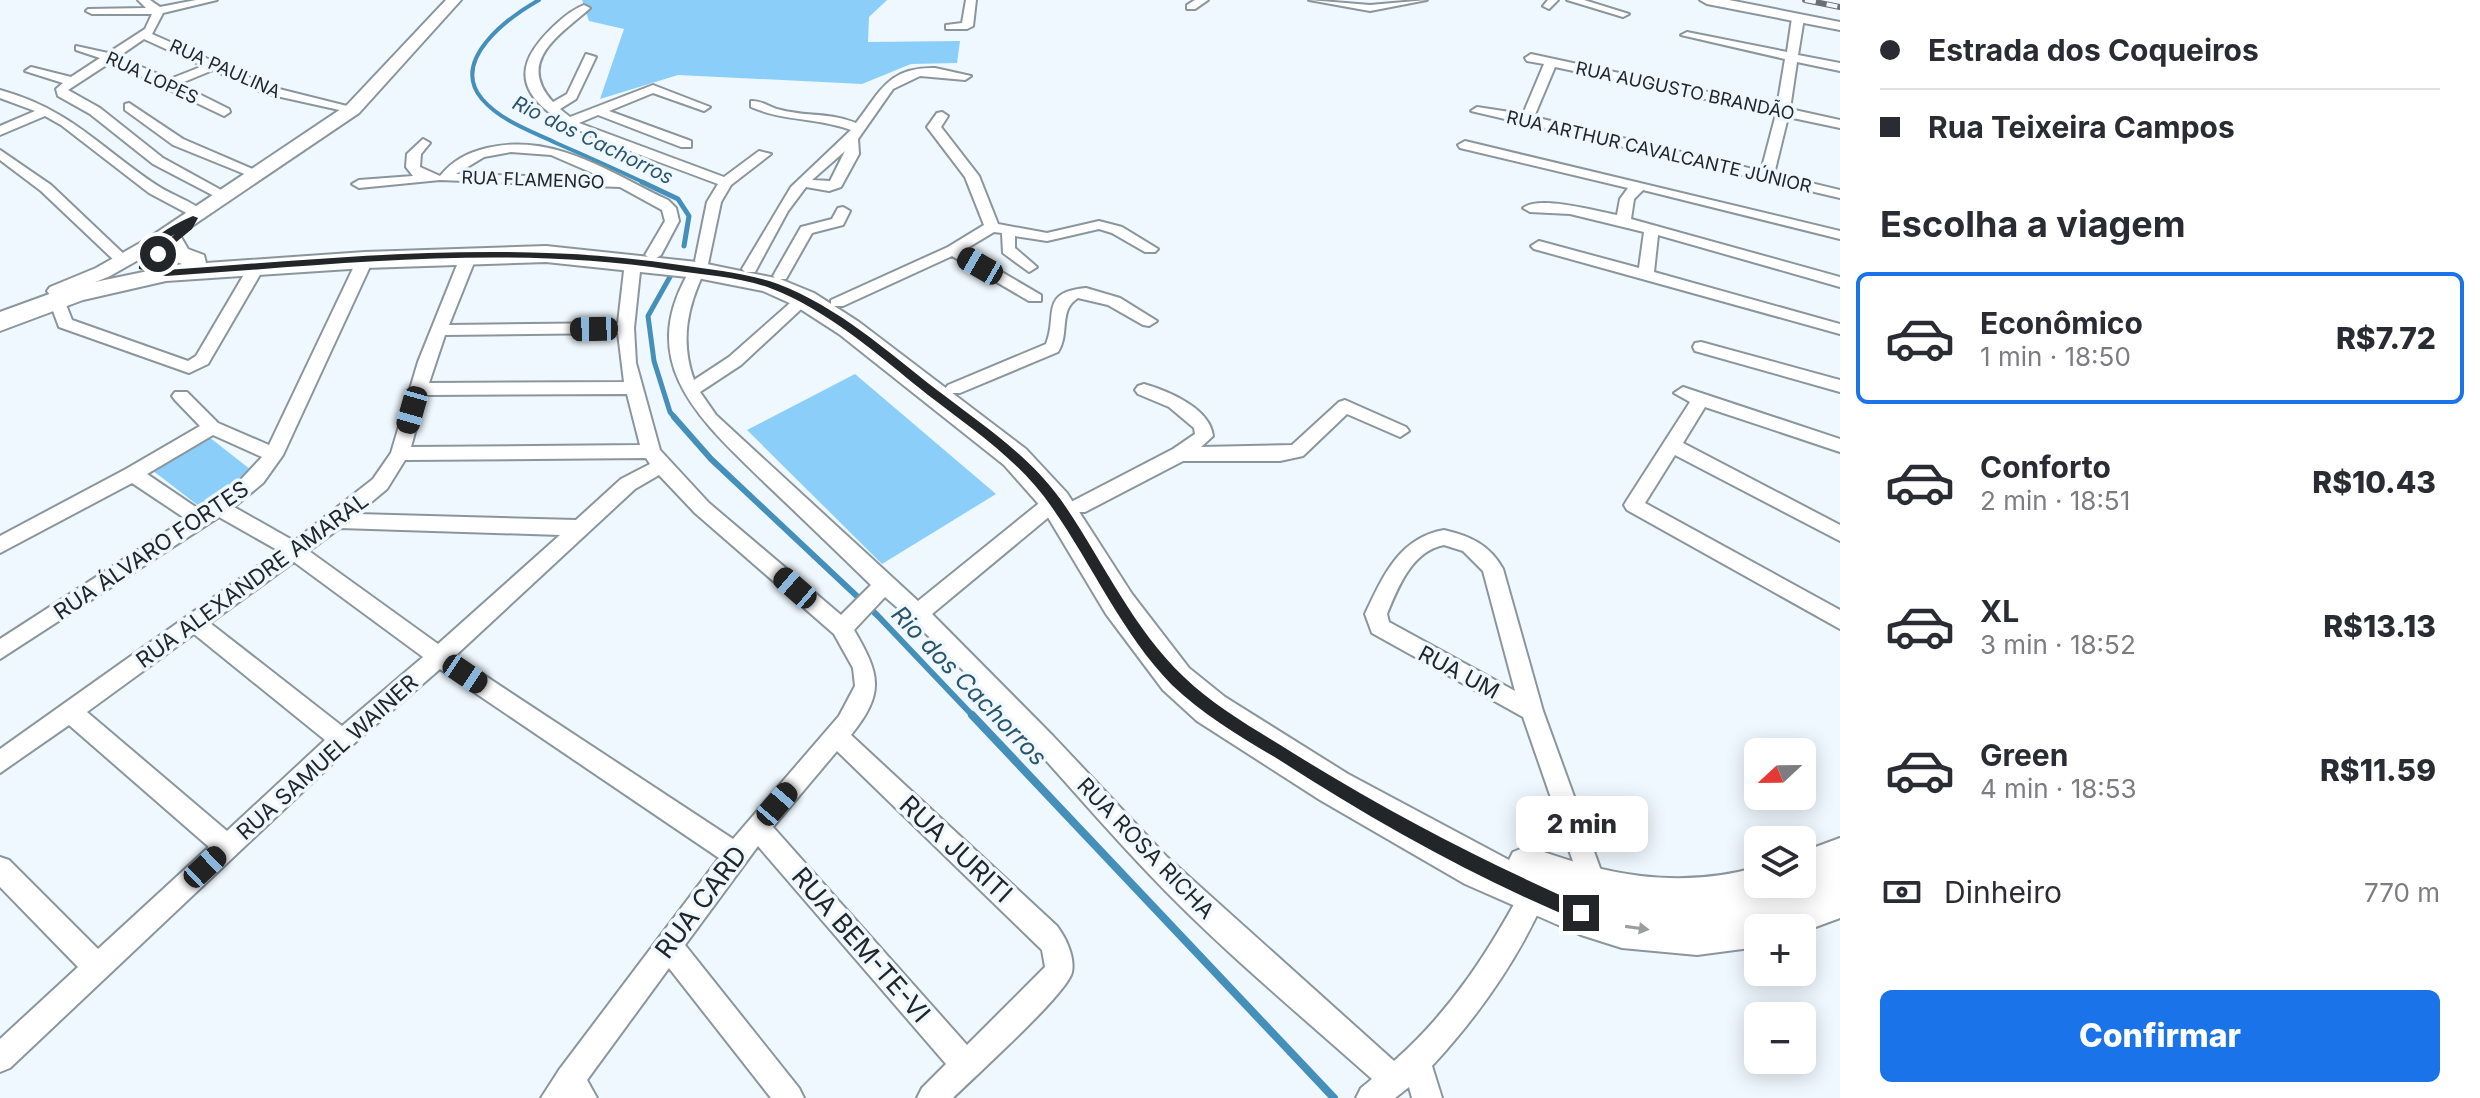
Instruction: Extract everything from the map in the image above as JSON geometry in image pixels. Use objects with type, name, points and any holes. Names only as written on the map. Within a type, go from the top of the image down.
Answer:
[{"type":"main road","points":[[146,261],[530,245],[670,262],[793,287],[954,389],[1019,441],[1054,476],[1066,504],[1147,644],[1176,679],[1211,709],[1334,787],[1480,869],[1622,926],[1697,933],[1765,923],[1840,896]]},
{"type":"main road","points":[[0,322],[146,261],[179,254],[195,260]]},
{"type":"main road","points":[[146,261],[257,266],[546,254],[670,262],[771,285],[793,287],[989,436],[1066,504],[1170,645],[1201,677],[1235,704],[1301,745],[1511,860],[1595,890],[1676,903],[1744,894]]},
{"type":"main road","points":[[0,313],[57,296]]},
{"type":"main road","points":[[1816,868],[1840,859]]},
{"type":"street","points":[[143,0],[159,7]]},
{"type":"street","points":[[92,11],[212,0]]},
{"type":"street","points":[[0,154],[146,261],[189,227],[196,216],[353,109],[454,0]]},
{"type":"street","points":[[950,27],[967,26],[971,0]]},
{"type":"street","points":[[1191,7],[1203,0]]},
{"type":"street","points":[[1314,0],[1370,8],[1422,0]]},
{"type":"street","points":[[1572,0],[1623,14]]},
{"type":"street","points":[[1707,0],[1840,26]]},
{"type":"street","points":[[159,7],[156,21],[144,35],[62,89],[62,93],[95,111],[158,161],[225,196]]},
{"type":"street","points":[[584,8],[541,47],[530,68],[533,86],[569,122],[726,182]]},
{"type":"street","points":[[1766,177],[1783,112],[1798,18]]},
{"type":"street","name":"RUA PAULINA","points":[[144,35],[290,97],[353,109]]},
{"type":"street","points":[[1687,35],[1840,67]]},
{"type":"street","name":"RUA LOPES","points":[[80,48],[111,57],[224,112]]},
{"type":"street","points":[[552,108],[572,96],[590,57]]},
{"type":"street","name":"RUA AUGUSTO BRANDÃO","points":[[1531,58],[1840,124]]},
{"type":"street","points":[[1527,119],[1551,63]]},
{"type":"street","points":[[169,84],[215,65]]},
{"type":"street","points":[[31,71],[75,82]]},
{"type":"street","points":[[793,287],[776,219],[803,182],[833,151],[855,134],[885,88],[904,76],[925,71],[965,76]]},
{"type":"street","points":[[569,122],[653,89],[704,107]]},
{"type":"street","points":[[0,94],[66,122],[154,190],[196,216]]},
{"type":"street","points":[[755,104],[778,114],[831,118],[855,134]]},
{"type":"street","points":[[129,107],[178,142],[257,174]]},
{"type":"street","points":[[596,110],[686,144]]},
{"type":"street","points":[[2,128],[46,111]]},
{"type":"street","name":"RUA ARTHUR CAVALCANTE JÚNIOR","points":[[1477,111],[1527,119],[1840,194]]},
{"type":"street","points":[[942,116],[934,127],[972,176],[992,227]]},
{"type":"street","points":[[803,182],[829,187],[836,184],[852,154],[855,134]]},
{"type":"street","points":[[423,143],[414,154],[413,167],[418,173],[441,178]]},
{"type":"street","points":[[1465,145],[1840,235]]},
{"type":"street","name":"RUA FLAMENGO","points":[[441,178],[456,164],[474,154],[497,150],[557,153],[663,203],[672,215],[670,262]]},
{"type":"street","points":[[764,154],[726,182],[626,328],[628,363],[634,388],[656,459],[702,508],[845,624],[878,590]]},
{"type":"street","points":[[0,173],[17,166]]},
{"type":"street","points":[[359,184],[441,178]]},
{"type":"street","name":"RUA FLAMENGO","points":[[441,178],[620,183]]},
{"type":"street","points":[[1623,221],[1629,194],[1638,186]]},
{"type":"street","points":[[1530,208],[1570,210],[1623,221],[1840,282]]},
{"type":"street","points":[[690,391],[735,361],[793,287],[806,230],[838,222],[843,211]]},
{"type":"street","points":[[793,287],[953,250],[992,227],[1056,237],[1099,225],[1117,230],[1150,249]]},
{"type":"street","points":[[1646,275],[1652,229]]},
{"type":"street","points":[[1011,230],[1007,237],[1008,250],[1029,267]]},
{"type":"street","points":[[1539,246],[1840,329]]},
{"type":"street","points":[[953,250],[1035,298]]},
{"type":"street","name":"RUA ALEXANDRE AMARAL","points":[[0,762],[336,521],[380,484],[400,454],[418,389],[469,255]]},
{"type":"street","name":"RUA ÁLVARO FORTES","points":[[0,650],[210,514],[256,478],[274,455],[365,260]]},
{"type":"street","name":"RUA ROSA RICHA","points":[[670,262],[678,310],[676,324],[681,370],[699,406],[878,590],[918,613],[1045,743],[1158,866],[1226,931],[1406,1072]]},
{"type":"street","points":[[57,296],[65,323],[189,367],[202,360],[257,266]]},
{"type":"street","points":[[954,389],[1052,348],[1058,336],[1058,312],[1063,299],[1072,294],[1107,299],[1149,321]]},
{"type":"street","points":[[439,330],[626,328]]},
{"type":"street","points":[[1701,347],[1840,386]]},
{"type":"street","points":[[418,389],[634,388]]},
{"type":"street","points":[[918,613],[1066,504],[1180,454],[1204,436],[1203,426],[1175,403],[1144,390]]},
{"type":"street","points":[[1683,393],[1840,446]]},
{"type":"street","points":[[181,396],[212,427],[274,455]]},
{"type":"street","points":[[1701,399],[1634,505],[1840,620]]},
{"type":"street","points":[[1180,454],[1289,453],[1304,447],[1345,406],[1400,431]]},
{"type":"street","points":[[0,545],[133,474],[212,427]]},
{"type":"street","points":[[1672,445],[1840,534]]},
{"type":"street","points":[[400,454],[656,459]]},
{"type":"street","name":"RUA SAMUEL WAINER","points":[[0,1058],[342,740],[439,657],[656,459]]},
{"type":"street","points":[[133,474],[210,514],[293,550],[439,657],[736,855]]},
{"type":"street","points":[[336,521],[580,528]]},
{"type":"street","name":"RUA UM","points":[[1438,537],[1465,543],[1486,559],[1493,569],[1532,711],[1380,627],[1376,614],[1403,564],[1416,547],[1438,537]]},
{"type":"street","points":[[195,623],[342,740]]},
{"type":"street","name":"RUA CARD","points":[[569,1092],[668,945],[757,827],[837,736],[864,696],[867,677],[845,624]]},
{"type":"street","points":[[1532,711],[1595,890]]},
{"type":"street","points":[[71,713],[227,847]]},
{"type":"street","name":"RUA JURITI","points":[[837,736],[1055,945],[1059,971],[965,1064]]},
{"type":"street","name":"RUA BEM-TE-VI","points":[[757,827],[965,1064]]},
{"type":"street","points":[[0,869],[98,968]]},
{"type":"street","points":[[1371,1098],[1406,1072],[1489,976],[1534,893]]},
{"type":"street","points":[[668,945],[789,1098]]},
{"type":"street","points":[[932,1098],[965,1064]]},
{"type":"street","points":[[1406,1072],[1427,1098]]},
{"type":"shaded area","points":[[582,0],[887,0],[869,17],[868,42],[960,41],[957,63],[911,64],[862,84],[678,75],[600,99],[624,29],[589,21]]},
{"type":"shaded area","points":[[855,374],[996,494],[882,564],[747,430]]},
{"type":"shaded area","points":[[209,437],[255,473],[204,510],[152,470]]},
{"type":"waterway","name":"Rio dos Cachorros","points":[[539,0],[499,29],[478,55],[473,69],[474,84],[482,99],[517,125],[647,184]]},
{"type":"waterway","name":"Rio dos Cachorros","points":[[642,182],[678,199],[689,216],[684,246]]},
{"type":"waterway","name":"Rio dos Cachorros","points":[[671,275],[648,316],[654,361],[670,412],[676,419]]},
{"type":"waterway","name":"Rio dos Cachorros","points":[[674,417],[711,459],[878,616],[974,717]]},
{"type":"waterway","name":"Rio dos Cachorros","points":[[972,715],[1334,1098]]},
{"type":"railway","points":[[1805,0],[1840,7]]},
{"type":"route","points":[[158,254],[189,227],[193,218],[154,243],[146,254],[143,267],[166,273],[365,260],[546,254],[655,264],[741,277],[804,299],[849,328],[989,436],[1035,477],[1055,501],[1147,644],[1176,679],[1211,709],[1334,787],[1480,869],[1581,913]]}]
